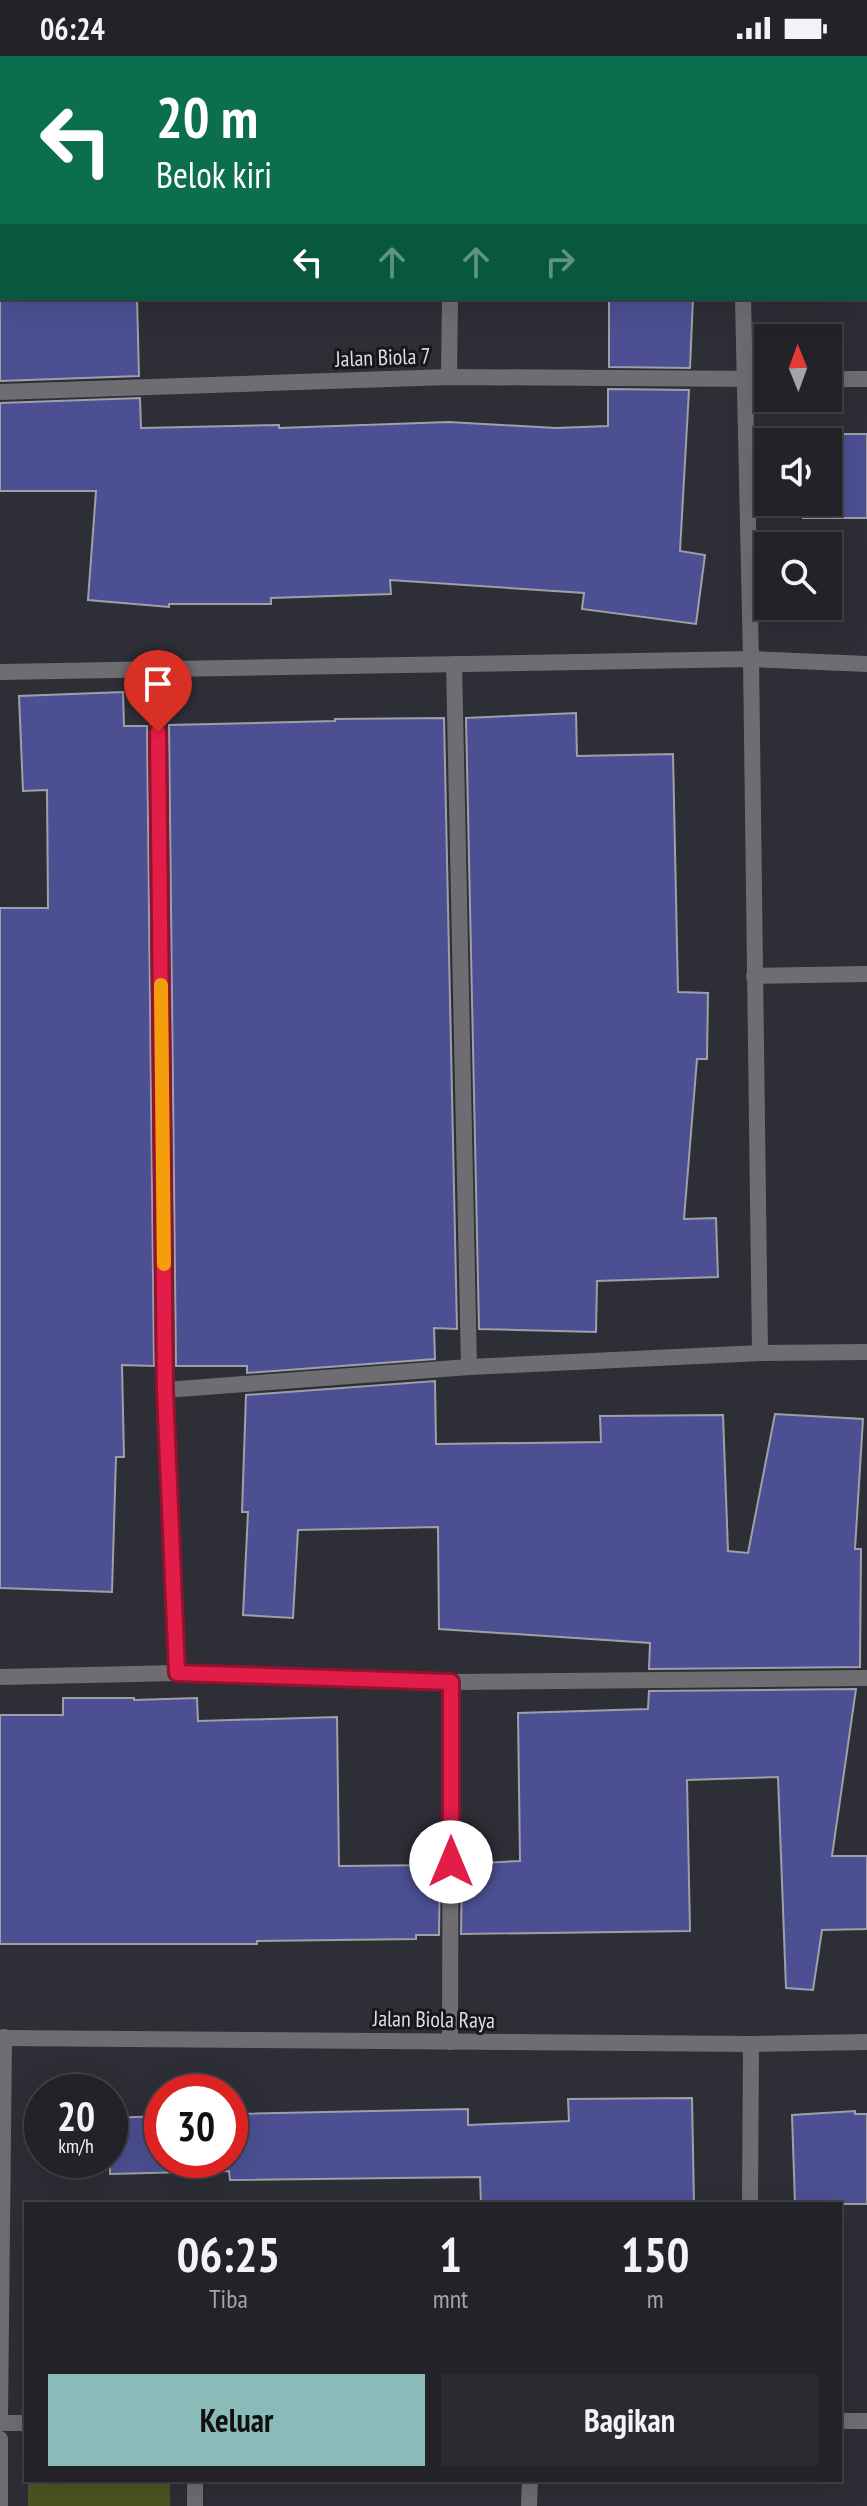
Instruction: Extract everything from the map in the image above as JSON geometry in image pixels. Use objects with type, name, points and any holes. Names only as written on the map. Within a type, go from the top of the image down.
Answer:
[{"type":"street","points":[[449,377],[450,300]]},
{"type":"street","points":[[743,300],[760,1353]]},
{"type":"street","name":"Jalan Biola 7","points":[[0,392],[449,377],[754,379]]},
{"type":"street","points":[[842,379],[867,379]]},
{"type":"street","points":[[0,672],[751,659],[867,664]]},
{"type":"street","points":[[454,664],[469,1367]]},
{"type":"street","points":[[157,669],[165,1390],[177,1673]]},
{"type":"street","points":[[754,976],[867,974]]},
{"type":"street","points":[[165,1390],[469,1367],[760,1353],[867,1352]]},
{"type":"street","points":[[0,1677],[177,1673],[451,1682],[867,1678]]},
{"type":"street","points":[[450,2042],[451,1682]]},
{"type":"street","points":[[2,2038],[0,2421],[24,2423]]},
{"type":"street","name":"Jalan Biola Raya","points":[[2,2038],[751,2044],[867,2042]]},
{"type":"street","points":[[750,2202],[751,2044]]},
{"type":"street","points":[[842,2421],[867,2421]]},
{"type":"street","points":[[0,2439],[0,2506]]},
{"type":"street","points":[[195,2482],[195,2506]]},
{"type":"street","points":[[529,2506],[530,2482]]},
{"type":"green space","points":[[28,2482],[170,2482],[170,2506],[28,2506]]},
{"type":"building","points":[[0,300],[137,300],[139,376],[0,381]]},
{"type":"building","points":[[609,300],[693,300],[690,368],[609,367]]},
{"type":"building","points":[[608,389],[689,390],[680,551],[705,555],[696,624],[582,609],[584,593],[390,580],[391,594],[271,598],[271,604],[169,604],[169,607],[88,600],[96,491],[0,491],[0,403],[140,398],[141,428],[279,425],[279,428],[449,422],[556,428],[608,426]]},
{"type":"building","points":[[842,434],[867,434],[867,518],[803,518],[842,516]]},
{"type":"building","points":[[123,692],[124,726],[147,726],[154,1366],[122,1365],[124,1457],[116,1457],[112,1592],[0,1588],[0,908],[48,908],[47,790],[23,791],[19,696]]},
{"type":"building","points":[[576,713],[577,756],[673,754],[678,992],[708,993],[707,1059],[697,1059],[684,1219],[716,1218],[718,1277],[597,1281],[596,1332],[479,1329],[466,718]]},
{"type":"building","points":[[444,718],[457,1329],[434,1328],[435,1359],[247,1373],[247,1366],[176,1366],[169,725]]},
{"type":"building","points":[[435,1381],[436,1444],[601,1442],[600,1416],[723,1415],[728,1551],[748,1553],[775,1414],[863,1419],[855,1549],[861,1549],[860,1667],[649,1669],[650,1643],[439,1629],[438,1527],[298,1530],[293,1618],[243,1615],[248,1512],[242,1512],[246,1395]]},
{"type":"building","points":[[856,1689],[832,1856],[867,1856],[867,1929],[822,1930],[813,1990],[786,1988],[778,1777],[687,1780],[690,1931],[461,1934],[462,1864],[520,1861],[518,1713],[648,1709],[649,1691]]},
{"type":"building","points":[[63,1698],[197,1698],[198,1721],[337,1717],[339,1866],[440,1865],[439,1935],[416,1935],[416,1939],[257,1941],[257,1944],[0,1944],[0,1715],[63,1715]]},
{"type":"building","points":[[692,2098],[694,2202],[481,2202],[480,2177],[230,2180],[248,2178],[248,2114],[468,2109],[468,2125],[569,2121],[568,2099]]},
{"type":"building","points":[[855,2111],[855,2114],[867,2114],[867,2204],[795,2202],[792,2115]]},
{"type":"building","points":[[128,2117],[144,2117],[144,2173],[128,2174]]},
{"type":"slow traffic","points":[[161,985],[164,1264]]},
{"type":"route","points":[[158,732],[165,1390],[177,1673],[451,1682],[451,1862]]}]
